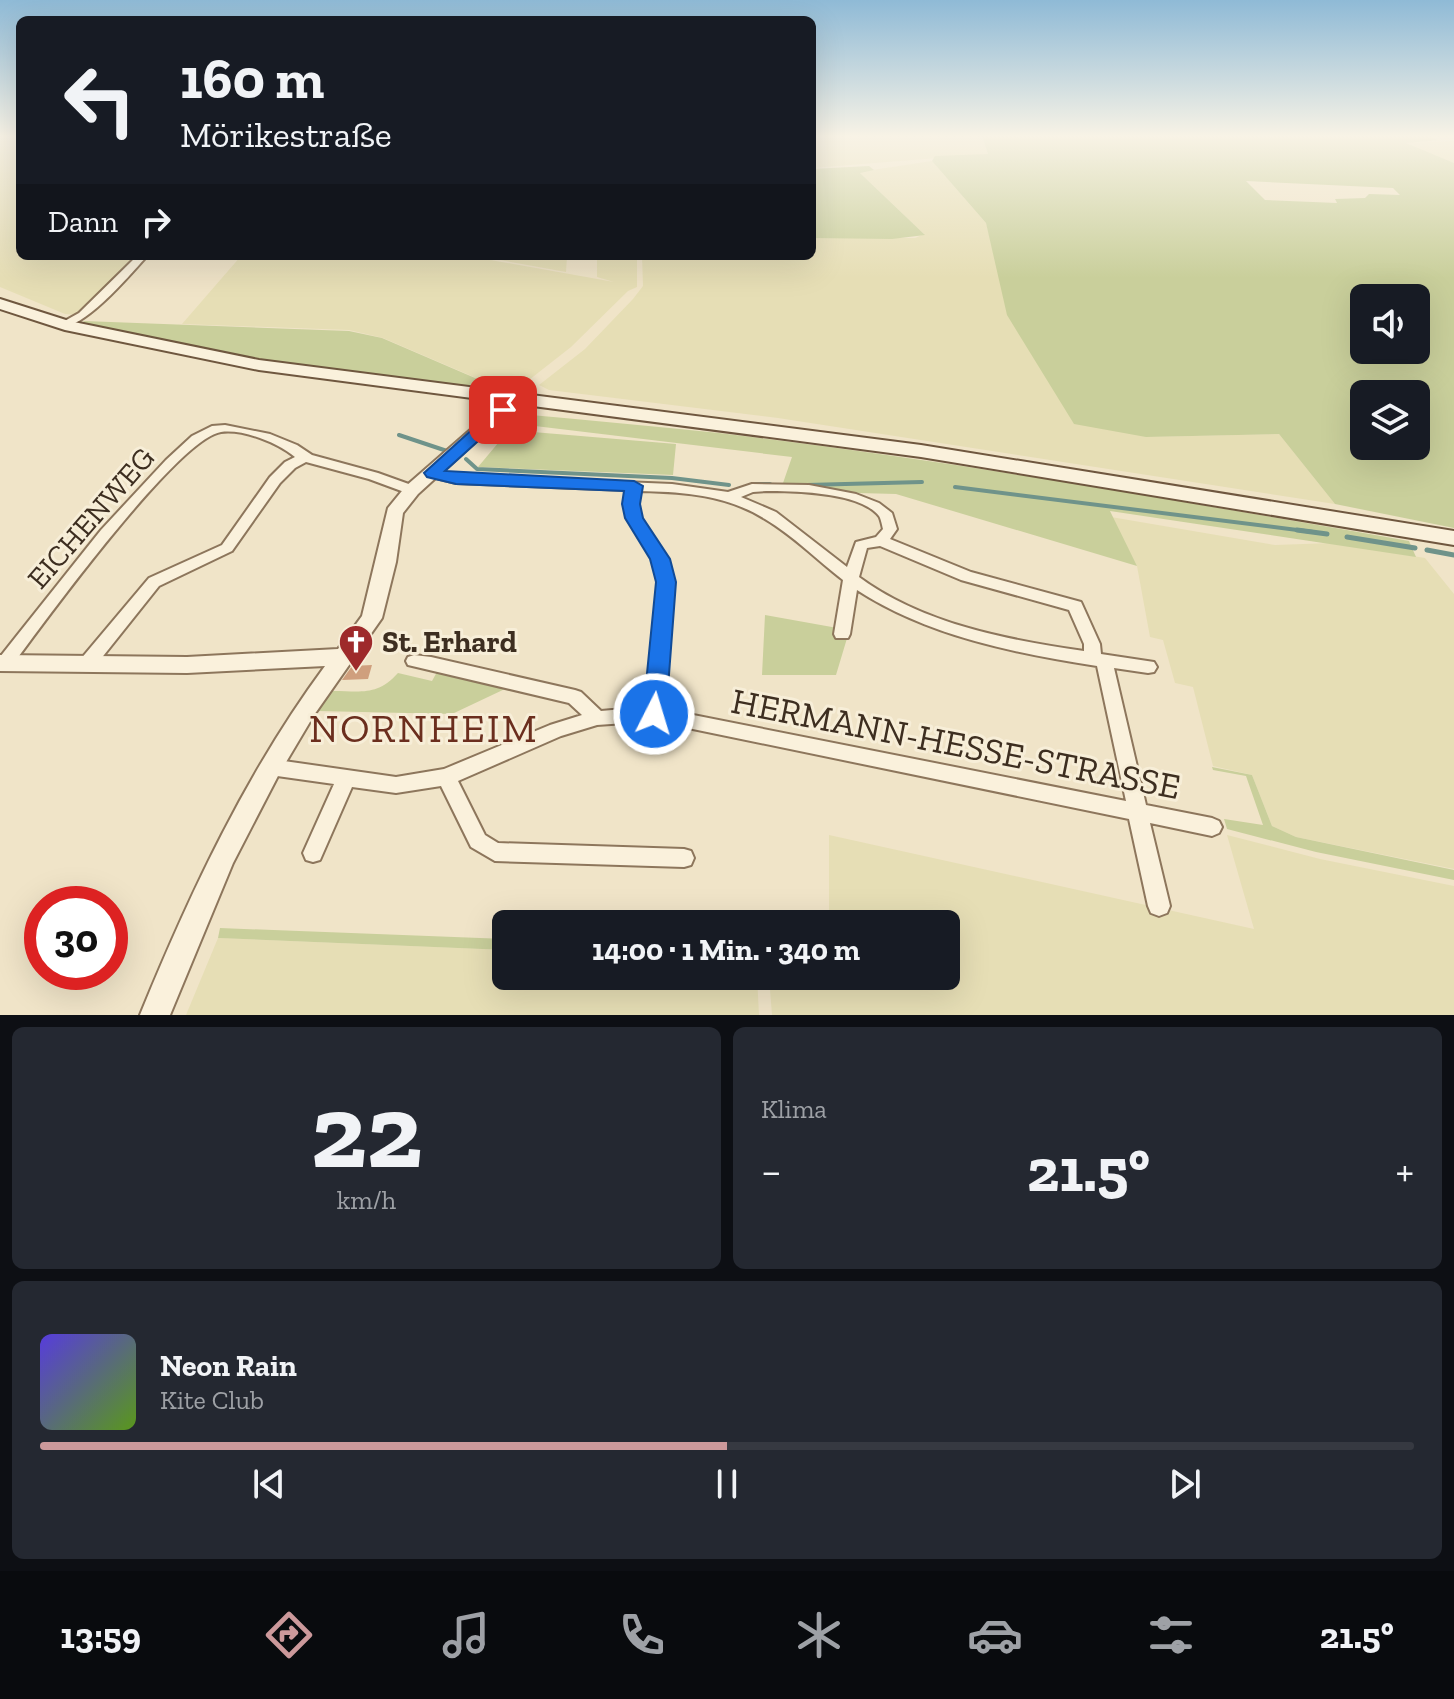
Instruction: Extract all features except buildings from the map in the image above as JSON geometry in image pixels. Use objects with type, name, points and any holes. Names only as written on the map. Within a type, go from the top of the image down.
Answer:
[{"type":"main road","points":[[0,304],[65,325],[259,365],[513,400],[742,426],[966,458],[1454,538]]},
{"type":"street","points":[[65,325],[83,315],[138,260]]},
{"type":"street","points":[[155,1015],[222,858],[270,767],[372,618],[386,562],[393,514],[412,490],[513,400]]},
{"type":"street","name":"EICHENWEG","points":[[2,663],[76,569],[154,482],[208,431],[231,429],[291,448],[305,457]]},
{"type":"street","points":[[86,665],[154,582],[227,548],[275,480],[290,465],[305,457],[323,460],[412,490]]},
{"type":"street","points":[[433,473],[456,479],[687,489],[729,497],[776,517],[851,578],[883,599],[978,635],[1148,667]]},
{"type":"street","points":[[634,486],[631,504],[634,518],[660,559],[666,582],[654,714]]},
{"type":"street","points":[[729,497],[749,488],[766,487],[857,497],[881,508],[888,516],[890,529],[881,541]]},
{"type":"street","points":[[842,634],[851,578],[861,545],[881,541],[966,576],[1075,606],[1099,660],[1159,906]]},
{"type":"street","points":[[2,663],[187,665],[344,657]]},
{"type":"street","points":[[414,661],[575,697],[597,718]]},
{"type":"street","name":"HERMANN-HESSE-STRASSE","points":[[270,767],[396,785],[446,777],[556,730],[597,718],[654,714],[1212,827]]},
{"type":"street","points":[[446,777],[478,841],[495,852],[684,858]]},
{"type":"street","points":[[313,853],[345,780]]},
{"type":"shaded area","points":[[0,183],[16,183],[16,260],[136,260],[78,315],[65,314],[0,287]]},
{"type":"shaded area","points":[[871,183],[951,183],[986,223],[994,252],[1146,437],[1279,434],[1335,504],[778,418],[549,390],[539,385],[585,349],[633,299],[643,286],[642,260],[816,260],[816,238],[915,238],[924,234]]},
{"type":"shaded area","points":[[238,260],[490,260],[614,282],[597,277],[597,260],[637,260],[637,287],[628,291],[571,347],[520,387],[483,381],[383,338],[349,330],[182,324]]},
{"type":"shaded area","points":[[500,260],[567,260],[566,272]]},
{"type":"shaded area","points":[[1111,517],[1275,545],[1332,543],[1425,558],[1454,594],[1454,869],[1296,837],[1272,826],[1252,775],[1213,766],[1193,687],[1175,683],[1163,640],[1150,637],[1137,566]]},
{"type":"shaded area","points":[[829,835],[1254,929],[1227,835],[1320,859],[1454,886],[1454,1015],[772,1015],[770,990],[960,990],[960,910],[829,910]]},
{"type":"shaded area","points":[[218,938],[492,949],[492,990],[758,990],[759,1015],[186,1015]]},
{"type":"green space","points":[[816,183],[871,183],[925,235],[892,239],[816,238]]},
{"type":"green space","points":[[951,183],[1248,183],[1265,200],[1337,203],[1335,199],[1365,198],[1369,194],[1400,195],[1393,188],[1296,183],[1454,183],[1454,528],[1335,504],[1279,434],[1146,437],[1074,424],[1007,315],[986,223]]},
{"type":"green space","points":[[84,321],[349,331],[382,338],[482,381],[463,388],[227,357],[81,325]]},
{"type":"green space","points":[[520,414],[719,433],[1065,482],[1409,541],[1416,557],[1110,511],[1137,566],[896,494],[858,493],[783,483],[792,457],[510,423]]},
{"type":"green space","points":[[509,430],[676,444],[673,475],[478,467]]},
{"type":"green space","points":[[765,615],[843,629],[848,635],[836,675],[762,675]]},
{"type":"green space","points":[[437,672],[507,688],[452,714],[317,711],[333,691],[376,689],[398,673],[432,681]]},
{"type":"green space","points":[[1212,767],[1252,775],[1272,826],[1296,837],[1454,870],[1454,880],[1316,852],[1227,829],[1224,819],[1263,825],[1246,776],[1213,770]]},
{"type":"green space","points":[[220,928],[492,938],[492,949],[218,938]]},
{"type":"waterway","points":[[399,435],[450,452]]},
{"type":"waterway","points":[[466,459],[477,469],[672,478],[729,485]]},
{"type":"waterway","points":[[807,485],[922,482]]},
{"type":"waterway","points":[[753,484],[770,484]]},
{"type":"waterway","points":[[955,487],[1313,532]]},
{"type":"waterway","points":[[1297,530],[1327,534]]},
{"type":"waterway","points":[[1347,537],[1415,548]]},
{"type":"waterway","points":[[1427,550],[1454,555]]},
{"type":"place","name":"St. Erhard","points":[[356,673]]},
{"type":"district","name":"NORNHEIM","points":[[424,728]]},
{"type":"route","points":[[503,410],[433,473],[456,479],[634,486],[631,504],[634,518],[660,559],[666,582],[654,714]]}]
